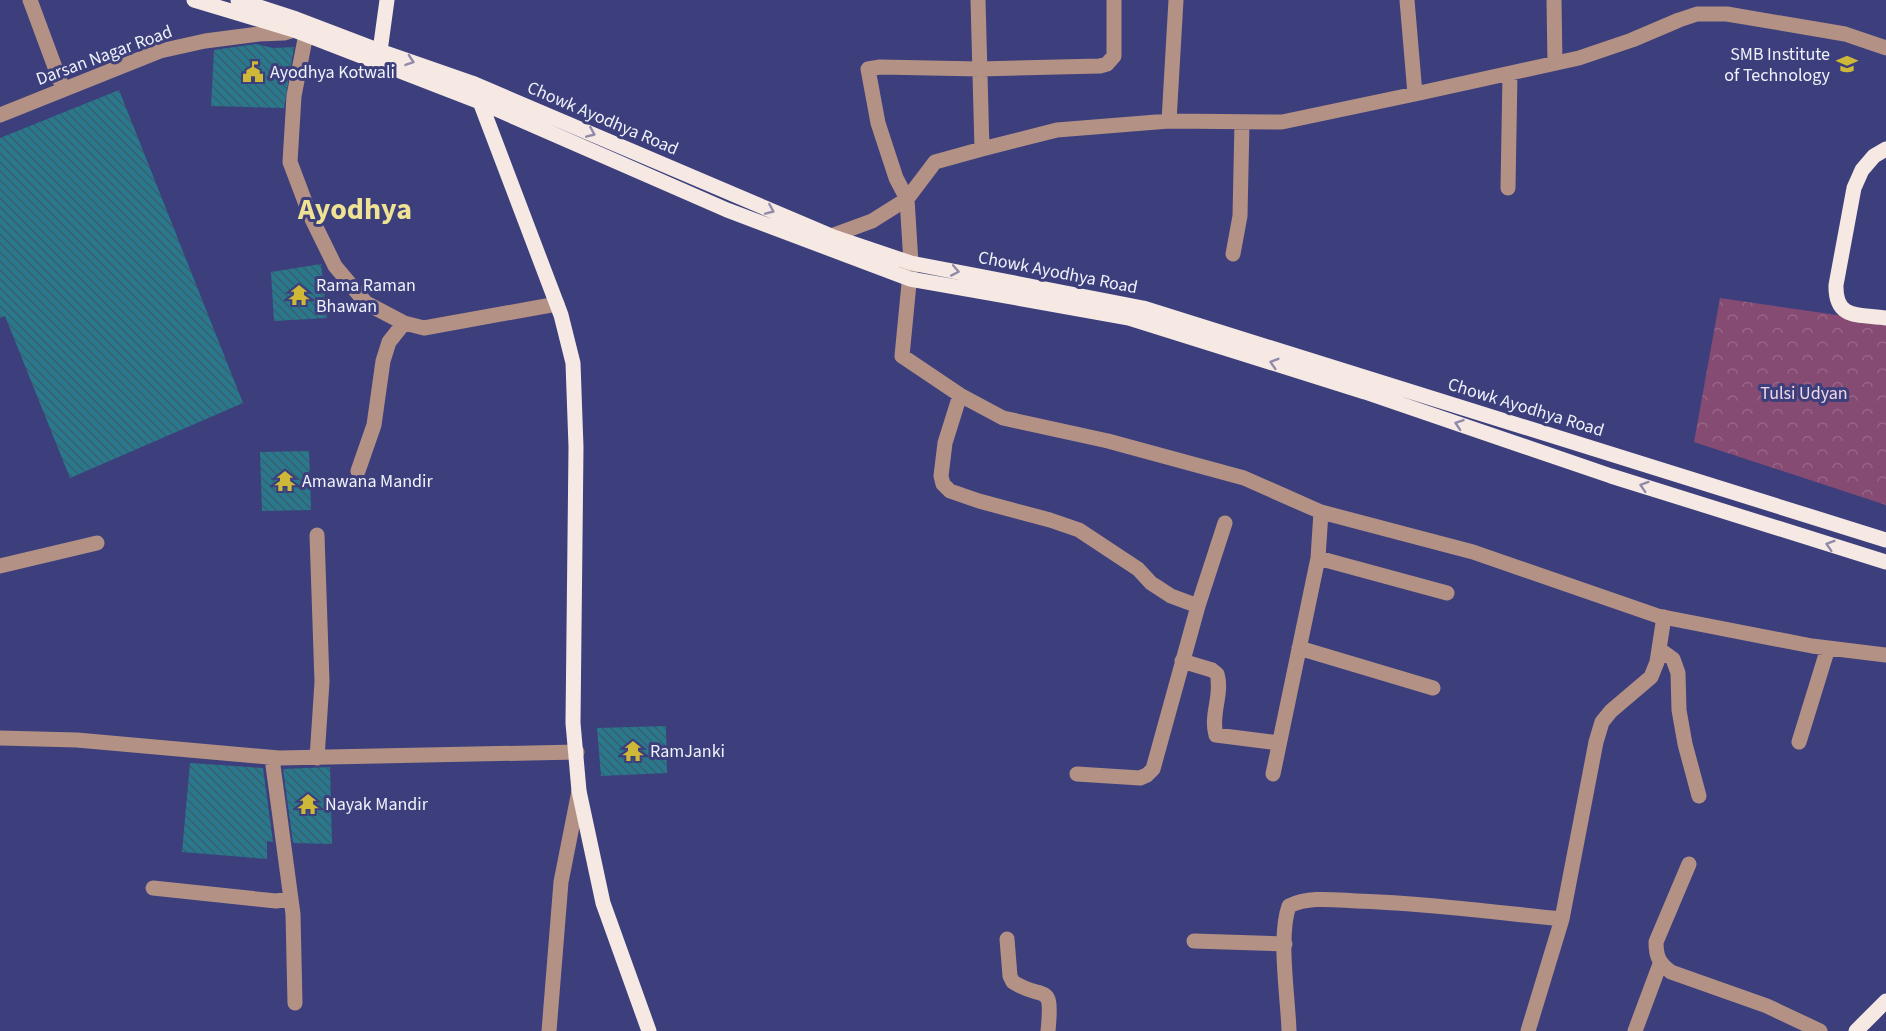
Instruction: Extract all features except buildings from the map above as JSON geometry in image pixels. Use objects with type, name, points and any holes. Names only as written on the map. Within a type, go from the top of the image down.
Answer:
[{"type":"main road","points":[[195,0],[298,27],[480,102],[727,210],[910,279],[1129,318],[1365,392],[1623,480],[1886,562]]},
{"type":"main road","name":"Chowk Ayodhya Road","points":[[238,0],[298,27],[380,51],[472,83],[831,236],[911,262],[1143,308],[1886,540]]},
{"type":"main road","points":[[380,51],[387,0]]},
{"type":"main road","points":[[472,83],[557,304],[573,363],[576,459],[573,723],[579,791],[603,903],[649,1031]]},
{"type":"main road","points":[[1886,149],[1874,156],[1862,170],[1854,188],[1836,285],[1836,298],[1839,306],[1846,312],[1886,318]]},
{"type":"main road","points":[[1856,1031],[1886,1001]]},
{"type":"street","points":[[30,0],[63,89]]},
{"type":"street","points":[[978,0],[982,149]]},
{"type":"street","points":[[1114,0],[1114,56],[1107,64],[1101,66],[980,69],[880,67],[868,69],[878,123],[896,178],[907,198],[911,262],[902,356],[960,395],[1003,418],[1108,441],[1244,478],[1321,512],[1473,552],[1664,617],[1828,648],[1886,655]]},
{"type":"street","points":[[1168,121],[1176,0]]},
{"type":"street","points":[[1407,0],[1415,94]]},
{"type":"street","points":[[1554,0],[1555,63]]},
{"type":"street","points":[[831,236],[872,221],[907,198],[934,162],[982,149],[1057,130],[1168,121],[1282,122],[1555,63],[1632,40],[1697,14],[1727,14],[1845,34],[1886,48]]},
{"type":"street","points":[[298,27],[290,162],[310,215],[334,266],[366,303],[404,323],[424,328],[557,304]]},
{"type":"street","name":"Darsan Nagar Road","points":[[0,114],[160,51],[205,41],[284,33],[298,27]]},
{"type":"street","points":[[1508,188],[1510,74]]},
{"type":"street","points":[[1233,254],[1240,216],[1242,122]]},
{"type":"street","points":[[358,471],[374,425],[383,361],[389,342],[404,323]]},
{"type":"street","points":[[960,395],[945,443],[941,476],[943,484],[950,491],[1079,530],[1138,569],[1151,583],[1171,596],[1198,606]]},
{"type":"street","points":[[1273,774],[1318,558],[1321,512]]},
{"type":"street","points":[[1077,774],[1140,778],[1153,769],[1198,606],[1225,523]]},
{"type":"street","points":[[317,535],[322,681],[317,758]]},
{"type":"street","points":[[0,566],[97,543]]},
{"type":"street","points":[[1318,558],[1447,593]]},
{"type":"street","points":[[1528,1031],[1562,919],[1596,742],[1602,722],[1611,711],[1651,676],[1657,662],[1664,617]]},
{"type":"street","points":[[1299,648],[1433,688]]},
{"type":"street","points":[[1799,742],[1828,648]]},
{"type":"street","points":[[1659,649],[1673,659],[1678,673],[1679,710],[1685,744],[1699,796]]},
{"type":"street","points":[[1182,662],[1212,670],[1217,674],[1218,693],[1214,722],[1216,735],[1279,743]]},
{"type":"street","points":[[0,738],[77,740],[272,758],[577,752]]},
{"type":"street","points":[[272,758],[293,914],[295,1003]]},
{"type":"street","points":[[549,1031],[561,882],[579,791]]},
{"type":"street","points":[[1689,864],[1656,942],[1656,954],[1660,964],[1671,972],[1767,1006],[1820,1031]]},
{"type":"street","points":[[153,888],[276,902],[290,899]]},
{"type":"street","points":[[1290,1031],[1284,944],[1286,914],[1289,906],[1297,902],[1313,900],[1407,902],[1562,919]]},
{"type":"street","points":[[1007,939],[1010,976],[1013,982],[1044,993],[1049,1000],[1048,1031]]},
{"type":"street","points":[[1194,941],[1284,944]]},
{"type":"street","points":[[1635,1031],[1660,964]]},
{"type":"green space","name":"Tulsi Udyan","points":[[1720,298],[1886,322],[1886,505],[1694,442]]},
{"type":"place","name":"SMB Institute of Technology","points":[[1847,64]]},
{"type":"place","name":"Ayodhya Kotwali","points":[[253,72]]},
{"type":"place","name":"Rama Raman Bhawan","points":[[299,295]]},
{"type":"place","name":"Amawana Mandir","points":[[285,481]]},
{"type":"place","name":"RamJanki","points":[[633,751]]},
{"type":"place","name":"Nayak Mandir","points":[[308,804]]},
{"type":"district","name":"Ayodhya","points":[[355,209]]}]
